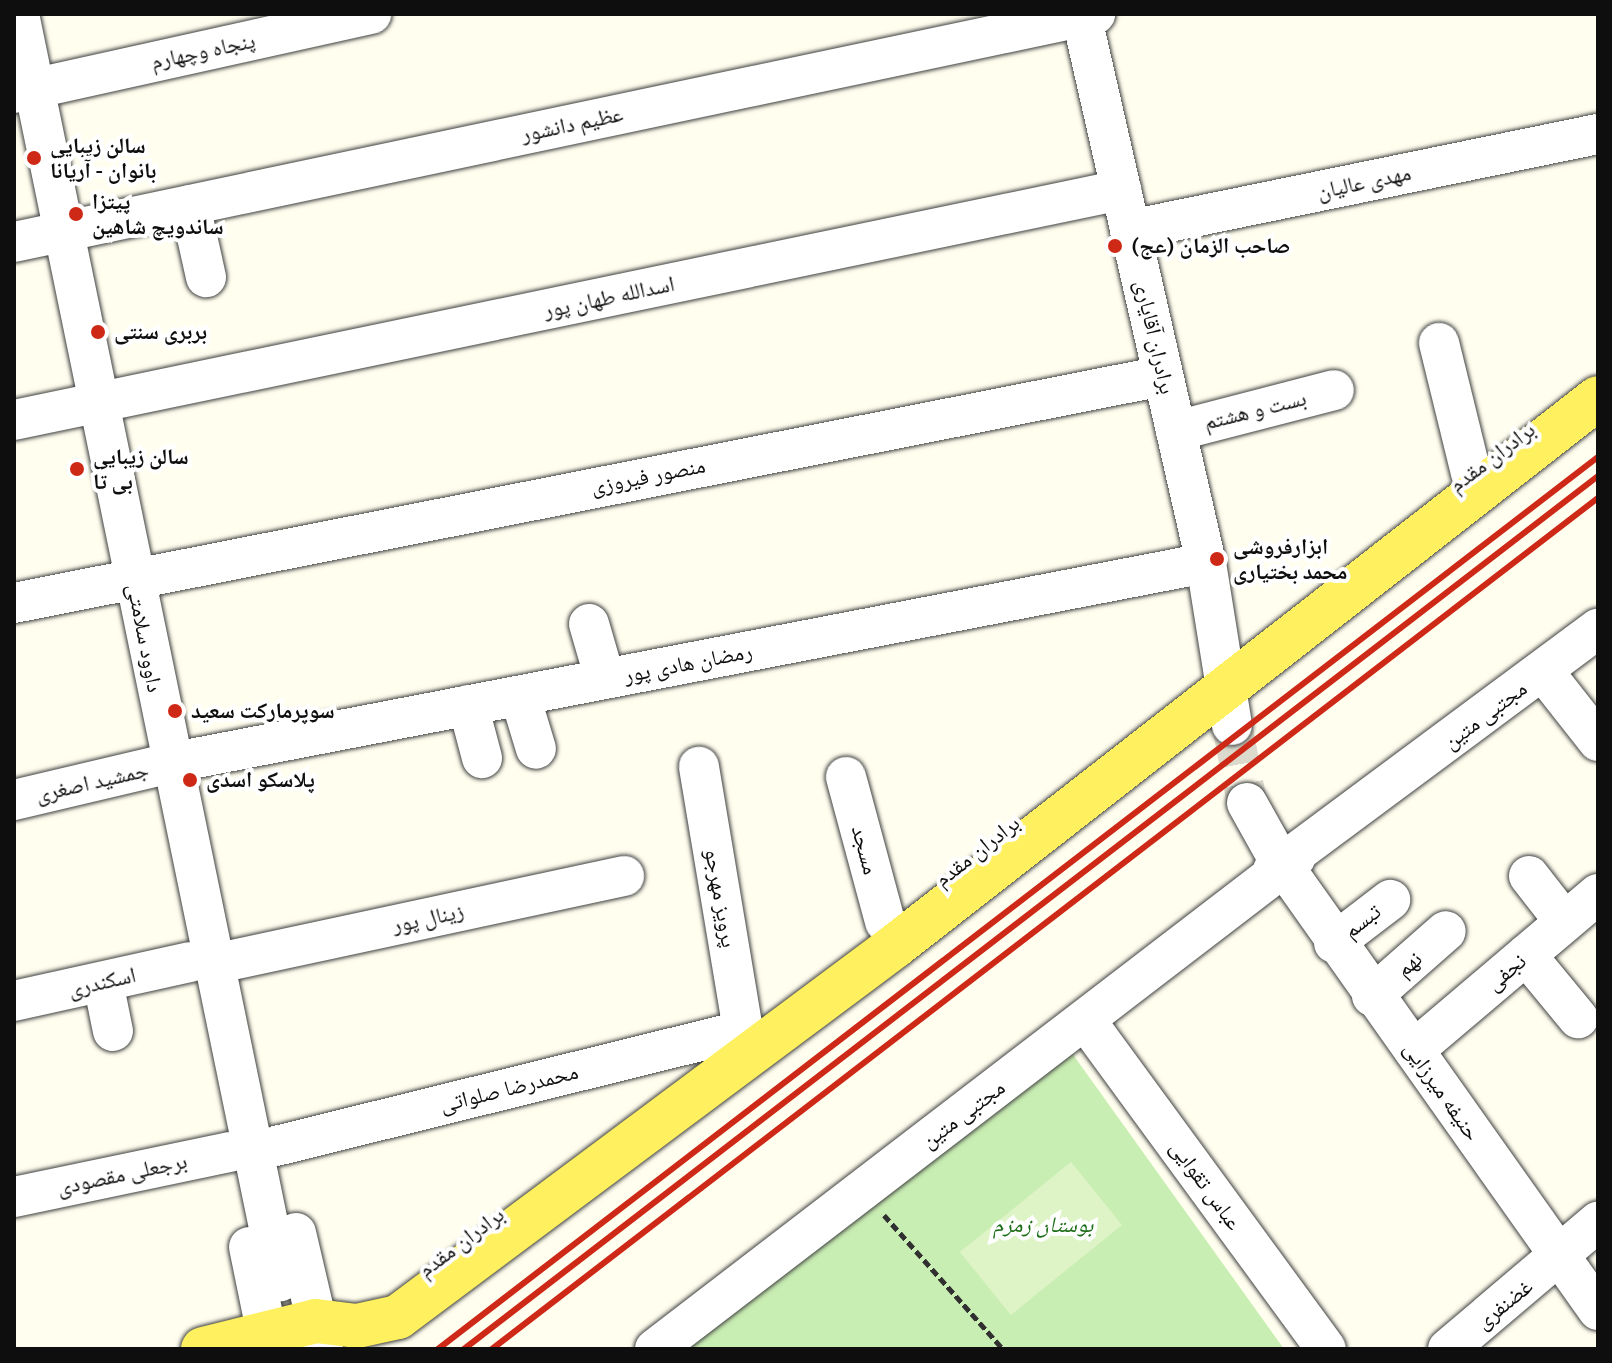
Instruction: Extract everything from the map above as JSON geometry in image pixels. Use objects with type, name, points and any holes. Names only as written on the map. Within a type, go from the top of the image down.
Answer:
[{"type":"main road","name":"برادران مقدم","points":[[333,1336],[885,922],[1228,690],[1471,473],[1598,376]]},
{"type":"main road","name":"برادران مقدم","points":[[333,1336],[398,1317],[895,946],[1228,690],[1598,398]]},
{"type":"main road","points":[[203,1349],[333,1336]]},
{"type":"street","name":"داوود سلامتی","points":[[19,14],[24,91],[63,232],[192,871],[280,1281]]},
{"type":"street","name":"پنجاه وچهارم","points":[[24,91],[371,14]]},
{"type":"street","name":"برادران آقایاری","points":[[1086,15],[1121,190],[1206,563],[1228,690]]},
{"type":"street","name":"عظیم دانشور","points":[[14,242],[1086,15]]},
{"type":"street","name":"مهدی عالیان","points":[[1130,230],[1598,134]]},
{"type":"street","name":"اسدالله طهان پور","points":[[14,420],[1121,190]]},
{"type":"street","points":[[190,205],[206,277]]},
{"type":"street","points":[[1439,343],[1471,473]]},
{"type":"street","name":"منصور فیروزی","points":[[14,603],[133,576],[1163,376]]},
{"type":"street","name":"بست و هشتم","points":[[1176,431],[1334,390]]},
{"type":"street","name":"رمضان هادی پور","points":[[170,763],[1206,563]]},
{"type":"street","points":[[589,624],[605,679]]},
{"type":"street","name":"مجتبی متین","points":[[655,1349],[1598,629]]},
{"type":"street","points":[[1543,671],[1598,741]]},
{"type":"street","points":[[520,696],[536,749]]},
{"type":"street","points":[[468,705],[482,758]]},
{"type":"street","name":"جمشید اصغری","points":[[14,800],[170,763]]},
{"type":"street","name":"پرویز مهرجو","points":[[699,767],[743,1030]]},
{"type":"street","name":"مسجد","points":[[846,777],[885,922]]},
{"type":"street","name":"حنیفه میرزایی","points":[[1247,803],[1283,867],[1334,943],[1414,1050],[1598,1310]]},
{"type":"street","points":[[192,871],[232,960],[276,1146],[333,1336]]},
{"type":"street","points":[[192,871],[190,962],[268,1342]]},
{"type":"street","name":"زینال پور","points":[[232,960],[624,876]]},
{"type":"street","points":[[1529,876],[1586,913]]},
{"type":"street","name":"تبسم","points":[[1334,943],[1390,900]]},
{"type":"street","name":"نجفی","points":[[1414,1050],[1526,955],[1586,913]]},
{"type":"street","name":"نهم","points":[[1372,996],[1446,931]]},
{"type":"street","points":[[1526,955],[1578,1018]]},
{"type":"street","name":"اسکندری","points":[[14,1001],[190,962]]},
{"type":"street","points":[[103,982],[113,1031]]},
{"type":"street","name":"عباس تقوایی","points":[[1086,1021],[1326,1349]]},
{"type":"street","name":"محمدرضا صلواتی","points":[[276,1146],[743,1030]]},
{"type":"street","name":"برجعلی مقصودی","points":[[14,1197],[230,1152]]},
{"type":"street","name":"غضنفری","points":[[1448,1349],[1560,1260],[1598,1222]]},
{"type":"path","points":[[862,1191],[1003,1349]]},
{"type":"green space","name":"بوستان زمزم","points":[[1069,1049],[1284,1349],[674,1349]]},
{"type":"green space","points":[[1071,1162],[1122,1225],[1011,1315],[960,1252]]},
{"type":"tunnel","points":[[1232,725],[1247,803]]},
{"type":"tunnel","points":[[280,1281],[302,1349]]},
{"type":"railway","points":[[438,1349],[1598,457]]},
{"type":"railway","points":[[464,1349],[1598,476]]},
{"type":"railway","points":[[492,1349],[1598,498]]},
{"type":"place","name":"سالن زیبایی بانوان - آریانا","points":[[34,158]]},
{"type":"place","name":"پیتزا ساندویچ شاهین","points":[[76,214]]},
{"type":"place","name":"صاحب الزمان (عج)","points":[[1115,246]]},
{"type":"place","name":"بربری سنتی","points":[[98,332]]},
{"type":"place","name":"سالن زیبایی بی تا","points":[[77,469]]},
{"type":"place","name":"ابزارفروشی محمد بختیاری","points":[[1217,559]]},
{"type":"place","name":"سوپرمارکت سعید","points":[[175,711]]},
{"type":"place","name":"پلاسکو اسدی","points":[[190,780]]}]
